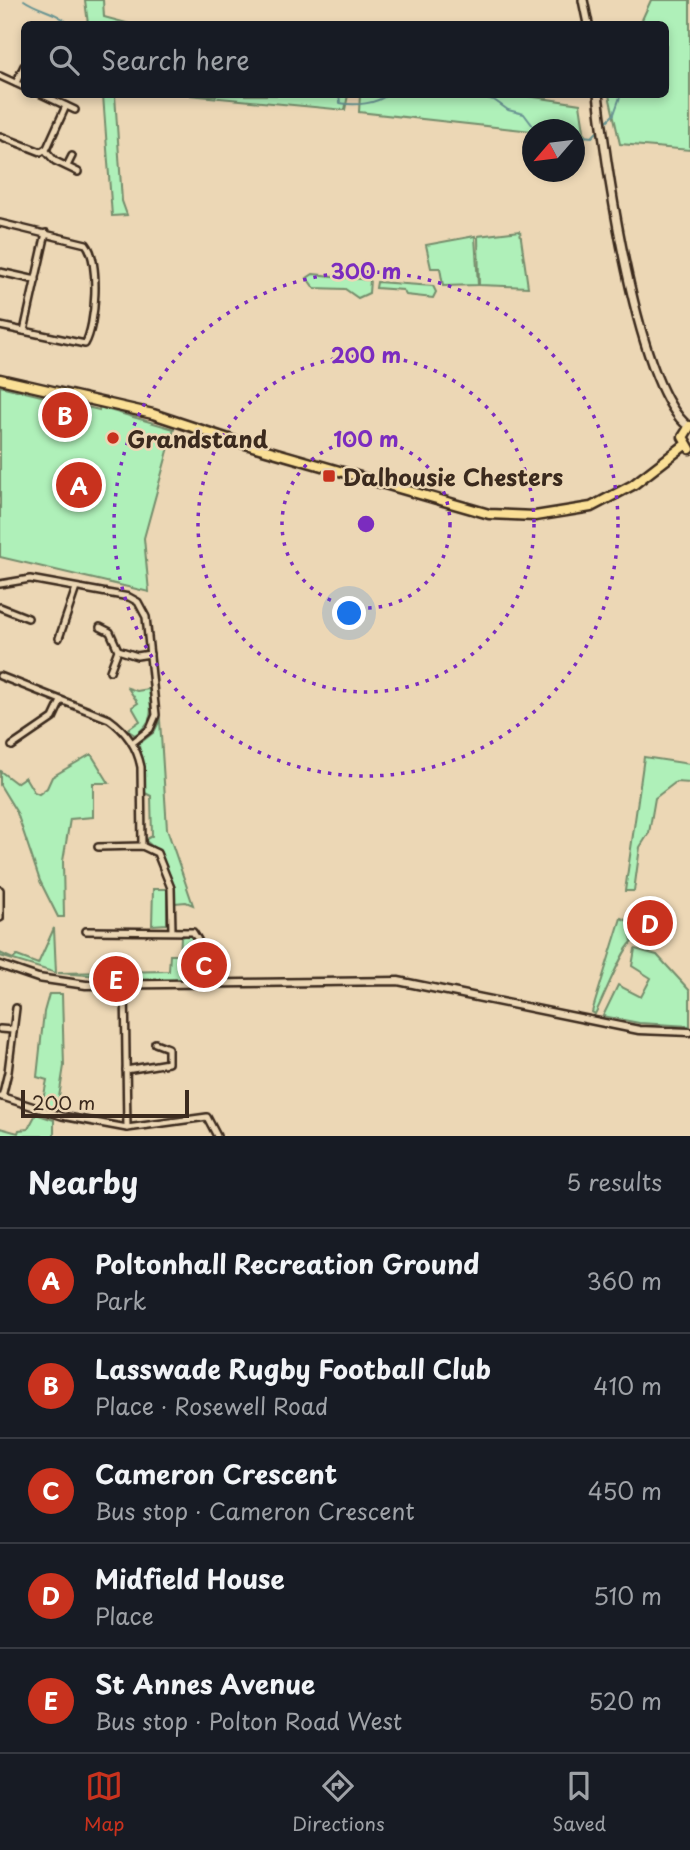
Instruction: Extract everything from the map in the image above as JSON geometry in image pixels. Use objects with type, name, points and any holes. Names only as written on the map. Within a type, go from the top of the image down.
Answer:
[{"type":"main road","points":[[583,0],[587,21]]},
{"type":"main road","points":[[0,379],[153,414],[234,441],[488,514],[535,516],[591,507],[632,485],[687,447],[682,437],[689,426],[667,393],[645,341],[608,177],[598,98]]},
{"type":"street","points":[[16,83],[21,72]]},
{"type":"street","points":[[0,76],[21,86]]},
{"type":"street","points":[[49,98],[75,110]]},
{"type":"street","points":[[45,150],[66,106]]},
{"type":"street","points":[[0,136],[37,152],[45,150]]},
{"type":"street","points":[[45,150],[55,161],[78,172]]},
{"type":"street","points":[[67,166],[72,156]]},
{"type":"street","points":[[0,223],[88,246],[96,306],[85,344],[0,326]]},
{"type":"street","points":[[24,331],[46,233]]},
{"type":"street","points":[[0,272],[36,280]]},
{"type":"street","points":[[0,584],[30,579],[129,597],[138,602],[146,617],[155,720],[150,729],[132,743]]},
{"type":"street","points":[[59,638],[63,617],[76,588]]},
{"type":"street","points":[[0,607],[29,618]]},
{"type":"street","points":[[100,627],[110,632],[118,650],[110,671]]},
{"type":"street","points":[[118,650],[137,656],[150,654]]},
{"type":"street","points":[[0,676],[109,719],[132,743],[141,767],[142,846]]},
{"type":"street","points":[[12,746],[53,718],[61,701]]},
{"type":"street","points":[[98,847],[142,846],[157,853],[168,878],[172,931]]},
{"type":"street","points":[[0,890],[0,918]]},
{"type":"street","points":[[86,930],[190,931],[197,937],[198,983]]},
{"type":"street","points":[[0,965],[58,982],[125,984],[398,981],[639,1030],[690,1032]]},
{"type":"street","points":[[125,984],[127,1128]]},
{"type":"street","points":[[16,1008],[8,1072],[1,1096],[62,1116],[127,1128],[207,1117],[218,1136]]},
{"type":"street","points":[[0,1029],[13,1030]]},
{"type":"street","points":[[126,1070],[168,1063],[169,1048],[155,1043]]},
{"type":"green space","points":[[85,0],[103,0],[104,17],[119,21],[88,21]]},
{"type":"green space","points":[[651,0],[690,0],[690,150],[620,144],[610,98],[669,98],[669,21],[641,21]]},
{"type":"green space","points":[[103,98],[115,98],[122,201],[127,215],[112,216]]},
{"type":"green space","points":[[220,98],[347,98],[345,110]]},
{"type":"green space","points":[[360,98],[541,98],[580,104],[582,119],[522,119],[522,130],[359,112]]},
{"type":"green space","points":[[520,231],[528,287],[479,285],[478,236]]},
{"type":"green space","points":[[475,236],[478,285],[443,286],[440,268],[431,268],[426,245]]},
{"type":"green space","points":[[313,274],[370,280],[369,293],[358,298],[345,289],[314,288],[307,278]]},
{"type":"green space","points":[[377,282],[433,286],[436,292],[433,298],[406,295],[403,290],[376,288]]},
{"type":"green space","points":[[0,386],[99,410],[99,407],[174,429],[144,538],[149,592],[0,557]]},
{"type":"green space","points":[[128,688],[137,691],[149,689],[149,721],[135,735],[127,730],[140,721],[132,707],[138,703]]},
{"type":"green space","points":[[160,720],[167,829],[193,905],[186,902],[175,903],[172,882],[161,854],[145,840],[152,836],[151,796],[143,792],[139,744],[154,732]]},
{"type":"green space","points":[[91,754],[109,783],[93,783],[93,817],[70,819],[63,861],[64,917],[58,917],[40,881],[17,813],[0,785],[0,771],[16,783],[25,777],[34,792],[39,794],[47,788],[52,777]]},
{"type":"green space","points":[[644,757],[690,764],[690,783],[676,782],[655,798],[649,833],[640,847],[634,891],[625,891]]},
{"type":"green space","points":[[153,889],[167,889],[167,924],[152,925]]},
{"type":"green space","points":[[621,918],[628,921],[632,942],[595,1014],[592,1012]]},
{"type":"green space","points":[[54,928],[56,973],[0,956],[0,953],[13,959],[17,956],[38,964]]},
{"type":"green space","points":[[189,934],[194,941],[194,970],[185,980],[131,981],[116,977],[58,973],[169,971],[170,955],[180,955],[181,937]]},
{"type":"green space","points":[[635,949],[657,955],[690,991],[690,1026],[639,1023],[603,1016],[618,985],[641,997],[651,978],[632,966]]},
{"type":"green space","points":[[49,994],[62,994],[64,1066],[57,1110],[42,1105],[47,1080],[37,1077],[44,1012]]},
{"type":"green space","points":[[36,1114],[54,1120],[54,1136],[0,1136],[0,1128],[18,1133],[19,1130],[28,1129]]},
{"type":"waterway","points":[[24,0],[65,21]]},
{"type":"waterway","points":[[339,98],[340,103],[352,104],[372,102],[381,98]]},
{"type":"waterway","points":[[485,98],[494,100],[508,110],[524,114],[528,119]]},
{"type":"waterway","points":[[605,123],[614,114],[620,98]]},
{"type":"waterway","points":[[585,136],[592,137],[599,130]]},
{"type":"place","name":"Lasswade Rugby Football Club","points":[[65,415]]},
{"type":"place","name":"Grandstand","points":[[113,438]]},
{"type":"place","name":"Dalhousie Chesters","points":[[329,476]]},
{"type":"place","name":"Poltonhall Recreation Ground","points":[[79,485]]},
{"type":"place","name":"Midfield House","points":[[650,923]]},
{"type":"place","name":"Cameron Crescent","points":[[204,965]]},
{"type":"place","name":"St Annes Avenue","points":[[116,979]]}]
